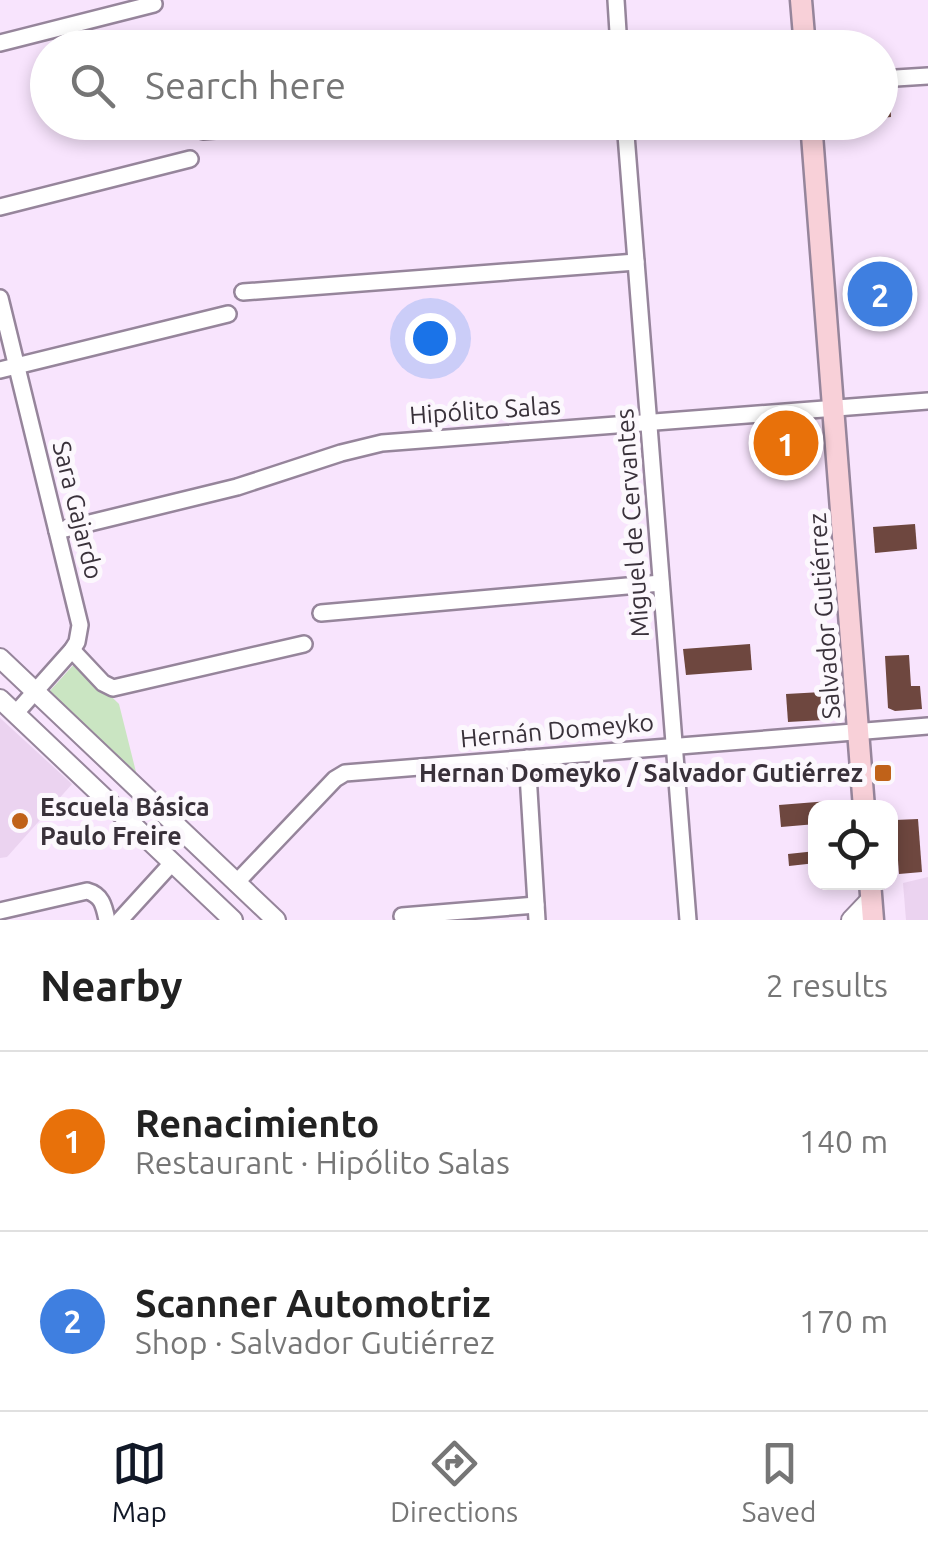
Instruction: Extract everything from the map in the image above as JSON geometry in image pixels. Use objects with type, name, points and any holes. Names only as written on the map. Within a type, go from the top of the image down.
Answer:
[{"type":"main road","points":[[802,0],[804,30]]},
{"type":"main road","name":"Salvador Gutiérrez","points":[[812,140],[863,800]]},
{"type":"street","points":[[616,0],[618,30]]},
{"type":"street","points":[[51,30],[154,4]]},
{"type":"street","points":[[0,43],[30,35]]},
{"type":"street","points":[[898,78],[928,76]]},
{"type":"street","name":"Miguel de Cervantes","points":[[626,140],[688,920]]},
{"type":"street","points":[[0,207],[190,160]]},
{"type":"street","points":[[243,292],[636,262]]},
{"type":"street","name":"Sara Gajardo","points":[[0,298],[8,368],[58,531],[79,617],[79,633],[72,650]]},
{"type":"street","points":[[8,368],[228,314]]},
{"type":"street","name":"Hipólito Salas","points":[[58,531],[237,487],[382,443],[928,401]]},
{"type":"street","points":[[320,612],[661,583]]},
{"type":"street","points":[[16,714],[72,650],[103,683],[114,688],[304,644]]},
{"type":"street","points":[[0,658],[276,920]]},
{"type":"street","points":[[0,699],[233,920]]},
{"type":"street","name":"Hernán Domeyko","points":[[236,883],[342,775],[928,726]]},
{"type":"street","points":[[402,916],[536,912],[527,758]]},
{"type":"street","points":[[120,920],[172,863]]},
{"type":"street","points":[[0,910],[92,892],[101,900],[107,920]]},
{"type":"street","points":[[851,920],[871,901]]},
{"type":"shaded area","name":"Escuela Básica Paulo Freire","points":[[0,718],[72,784],[7,857],[0,858]]},
{"type":"shaded area","points":[[928,877],[928,920],[906,920],[903,883]]},
{"type":"green space","points":[[76,662],[119,704],[137,776],[48,693]]},
{"type":"building","points":[[903,279],[905,306],[856,309],[854,282]]},
{"type":"building","points":[[795,426],[801,433],[802,453],[770,455],[769,428]]},
{"type":"building","points":[[915,524],[917,549],[875,553],[873,527]]},
{"type":"building","points":[[750,644],[752,670],[686,675],[683,649]]},
{"type":"building","points":[[909,655],[911,686],[920,686],[922,709],[895,711],[888,708],[885,656]]},
{"type":"building","points":[[822,692],[824,720],[788,722],[786,694]]},
{"type":"building","points":[[808,803],[808,825],[781,827],[779,805]]},
{"type":"building","points":[[918,819],[922,872],[899,874],[898,820]]},
{"type":"building","points":[[808,852],[808,864],[789,866],[788,854]]},
{"type":"place","name":"Scanner Automotriz","points":[[880,294]]},
{"type":"place","name":"Renacimiento","points":[[786,443]]},
{"type":"place","name":"Hernan Domeyko / Salvador Gutiérrez","points":[[883,773]]},
{"type":"place","name":"Escuela Básica Paulo Freire","points":[[20,821]]}]
